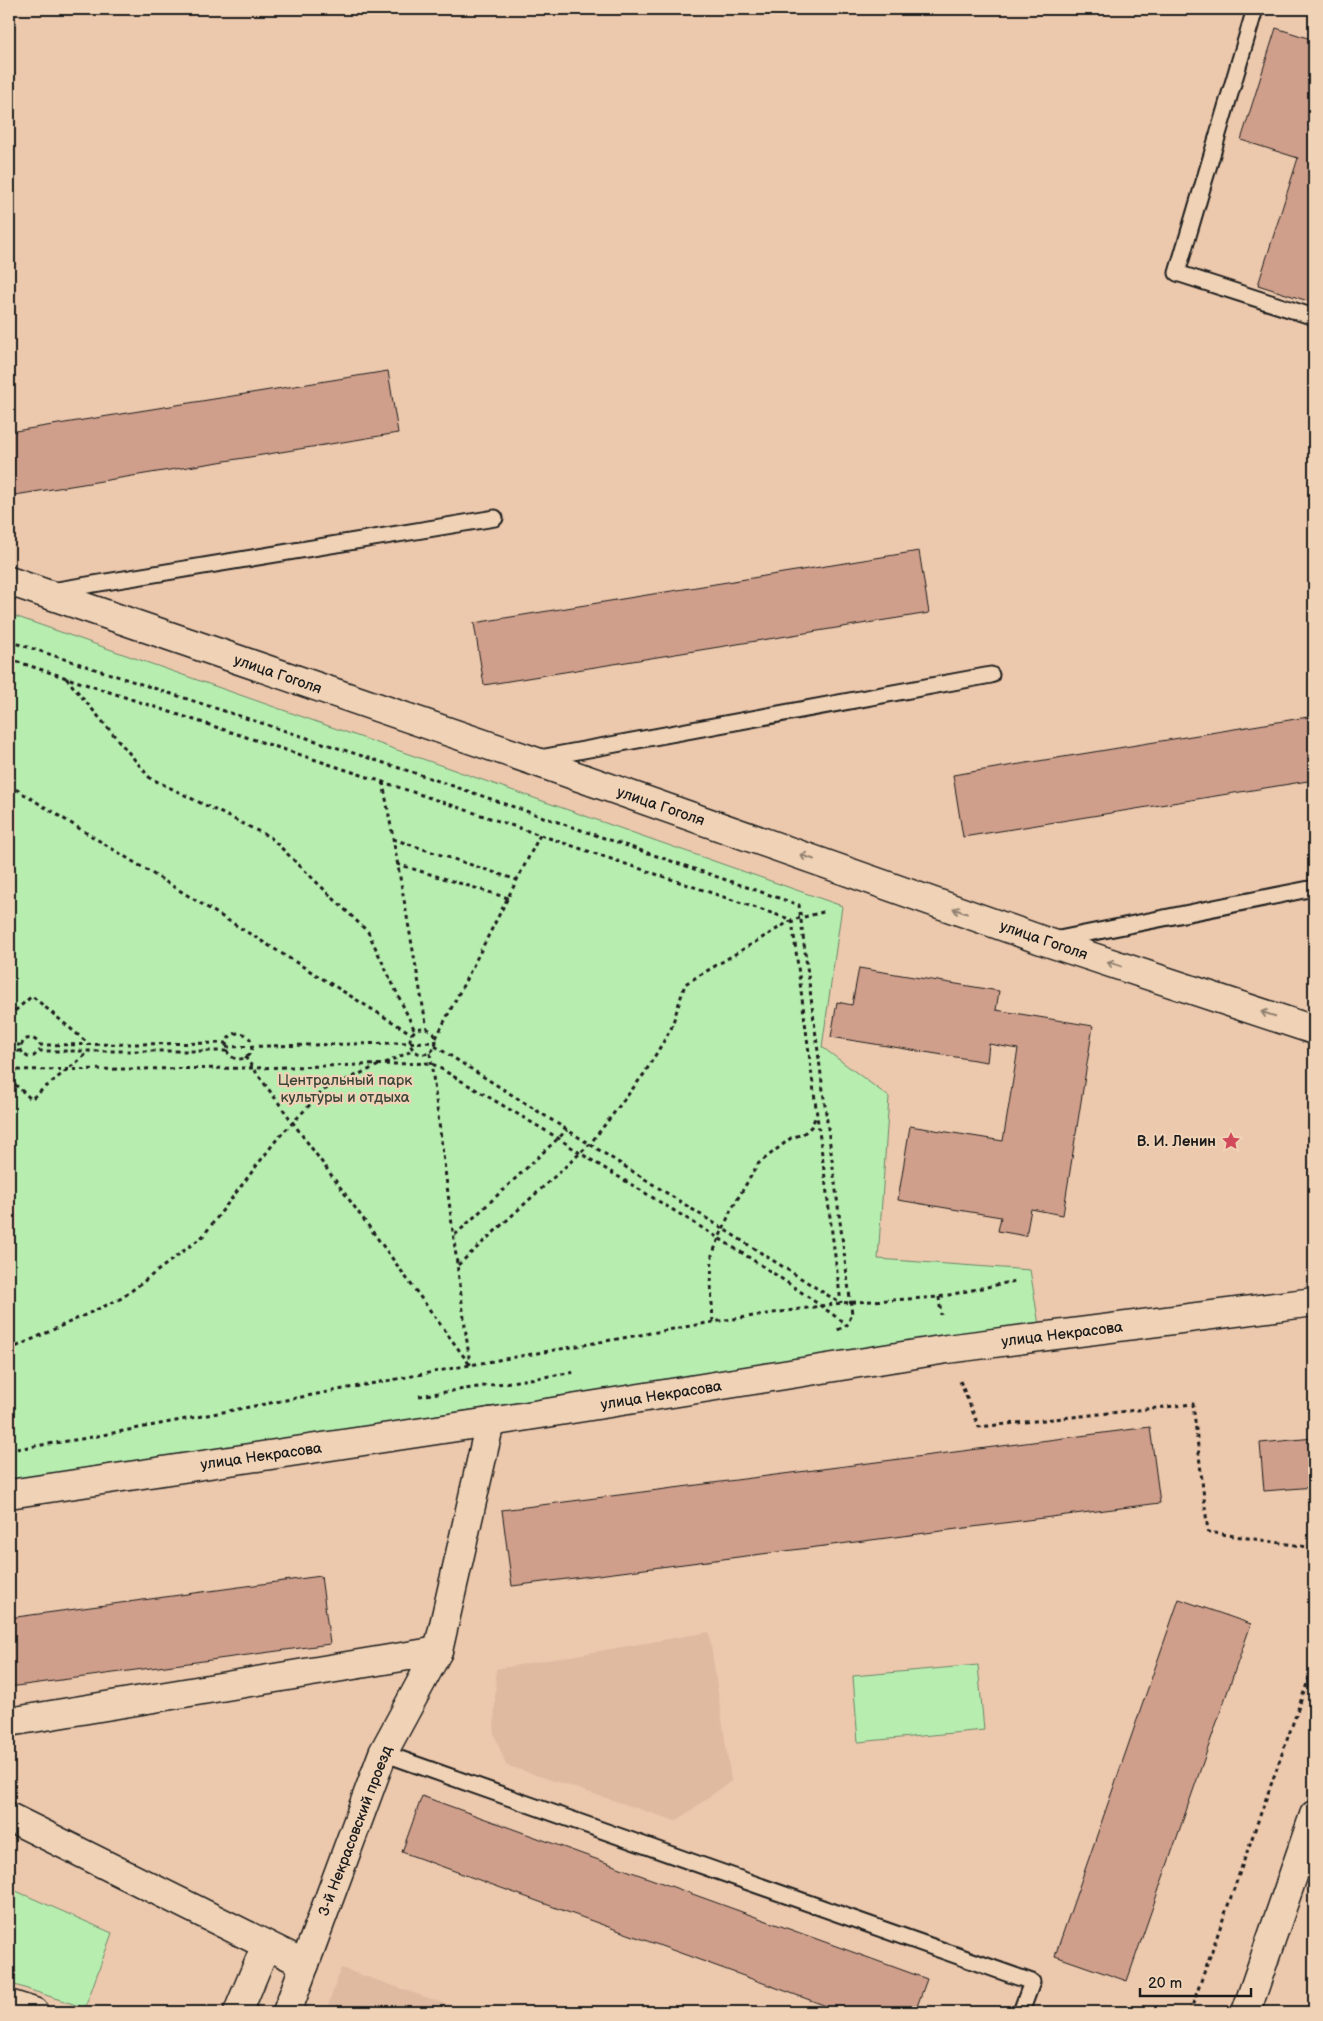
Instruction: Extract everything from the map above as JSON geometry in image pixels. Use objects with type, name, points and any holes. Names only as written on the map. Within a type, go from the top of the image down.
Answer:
[{"type":"street","name":"улица Гоголя","points":[[9,581],[531,760],[1047,942],[1314,1030]]},
{"type":"street","name":"улица Некрасова","points":[[9,1494],[490,1422],[947,1349],[1314,1302]]},
{"type":"street","name":"3-й Некрасовский проезд","points":[[287,2012],[383,1753],[438,1651],[490,1422]]},
{"type":"street","points":[[9,1722],[438,1651]]},
{"type":"street","points":[[1246,2012],[1314,1814]]},
{"type":"street","points":[[9,1817],[305,1964]]},
{"type":"street","points":[[238,2012],[266,1945]]},
{"type":"street","points":[[9,2004],[34,2012]]},
{"type":"lane","points":[[1255,9],[1177,273],[1314,317]]},
{"type":"lane","points":[[40,592],[495,518]]},
{"type":"lane","points":[[531,760],[991,675]]},
{"type":"lane","points":[[1047,942],[1314,888]]},
{"type":"lane","points":[[383,1753],[1032,1982],[1021,2012]]},
{"type":"path","points":[[9,641],[424,776],[799,905],[852,1314],[848,1326],[836,1332],[826,1333]]},
{"type":"path","points":[[9,659],[383,782],[792,920]]},
{"type":"path","points":[[65,677],[150,778],[270,837],[368,932],[414,1033]]},
{"type":"path","points":[[383,782],[427,1029],[435,1042],[568,1130],[841,1303]]},
{"type":"path","points":[[9,785],[414,1033]]},
{"type":"path","points":[[470,1365],[430,1053],[540,835]]},
{"type":"path","points":[[392,839],[517,880]]},
{"type":"path","points":[[397,864],[508,898]]},
{"type":"path","points":[[458,1265],[590,1144],[644,1074],[671,1029],[685,984],[792,920],[827,912]]},
{"type":"path","points":[[792,920],[841,1303]]},
{"type":"path","points":[[9,1016],[32,996],[90,1045]]},
{"type":"path","points":[[410,1042],[414,1033],[419,1029],[427,1029]]},
{"type":"path","points":[[234,1034],[242,1034],[249,1039],[252,1046],[251,1051],[241,1059],[233,1058],[227,1047],[231,1036],[234,1034]]},
{"type":"path","points":[[20,1050],[20,1045],[24,1040],[30,1038],[36,1040],[40,1045],[227,1047]]},
{"type":"path","points":[[410,1042],[414,1050],[421,1054],[430,1053]]},
{"type":"path","points":[[9,1050],[20,1050],[28,1057],[34,1056],[39,1051],[435,1042]]},
{"type":"path","points":[[9,1045],[20,1045]]},
{"type":"path","points":[[9,1350],[122,1298],[203,1236],[277,1139],[324,1090],[414,1050]]},
{"type":"path","points":[[9,1079],[32,1099],[90,1051]]},
{"type":"path","points":[[245,1057],[470,1365]]},
{"type":"path","points":[[9,1070],[253,1068],[431,1063],[558,1138],[823,1307],[848,1326]]},
{"type":"path","points":[[713,1322],[712,1255],[731,1210],[758,1164],[792,1138],[803,1134],[811,1127],[816,1116]]},
{"type":"path","points":[[454,1236],[568,1130]]},
{"type":"path","points":[[9,1450],[81,1439],[470,1365],[713,1322],[841,1303],[939,1297],[1015,1281]]},
{"type":"path","points":[[947,1349],[979,1427],[1194,1404],[1208,1532],[1314,1548]]},
{"type":"path","points":[[416,1397],[582,1371]]},
{"type":"path","points":[[1190,2012],[1314,1664]]},
{"type":"shaded area","points":[[709,1632],[731,1781],[676,1821],[506,1765],[494,1733],[496,1669]]},
{"type":"shaded area","points":[[341,1968],[469,2012],[326,2012]]},
{"type":"green space","name":"Центральный парк культуры и отдыха","points":[[9,614],[842,906],[822,1047],[889,1097],[878,1259],[1030,1270],[1039,1325],[944,1336],[9,1482]]},
{"type":"green space","points":[[978,1665],[984,1730],[858,1742],[853,1676]]},
{"type":"green space","points":[[9,1888],[112,1933],[85,2008],[9,1983]]},
{"type":"building","points":[[1276,28],[1314,40],[1314,303],[1258,285],[1298,158],[1241,140]]},
{"type":"building","points":[[388,371],[398,433],[9,496],[9,432]]},
{"type":"building","points":[[919,551],[929,613],[484,685],[474,623]]},
{"type":"building","points":[[1314,716],[1314,780],[963,837],[953,775]]},
{"type":"building","points":[[859,968],[999,991],[996,1010],[1093,1026],[1063,1215],[1031,1209],[1026,1236],[998,1231],[1001,1217],[898,1200],[910,1126],[1003,1141],[1018,1049],[989,1044],[987,1062],[831,1037],[837,1002],[852,1005]]},
{"type":"building","points":[[1150,1427],[1160,1503],[512,1586],[502,1510]]},
{"type":"building","points":[[1314,1438],[1314,1487],[1264,1491],[1260,1443]]},
{"type":"building","points":[[321,1576],[330,1644],[9,1687],[9,1618]]},
{"type":"building","points":[[1179,1599],[1251,1624],[1127,1981],[1055,1956]]},
{"type":"building","points":[[422,1796],[927,1979],[915,2012],[843,2012],[402,1852]]},
{"type":"place","name":"В. И. Ленин","points":[[1231,1141]]}]
